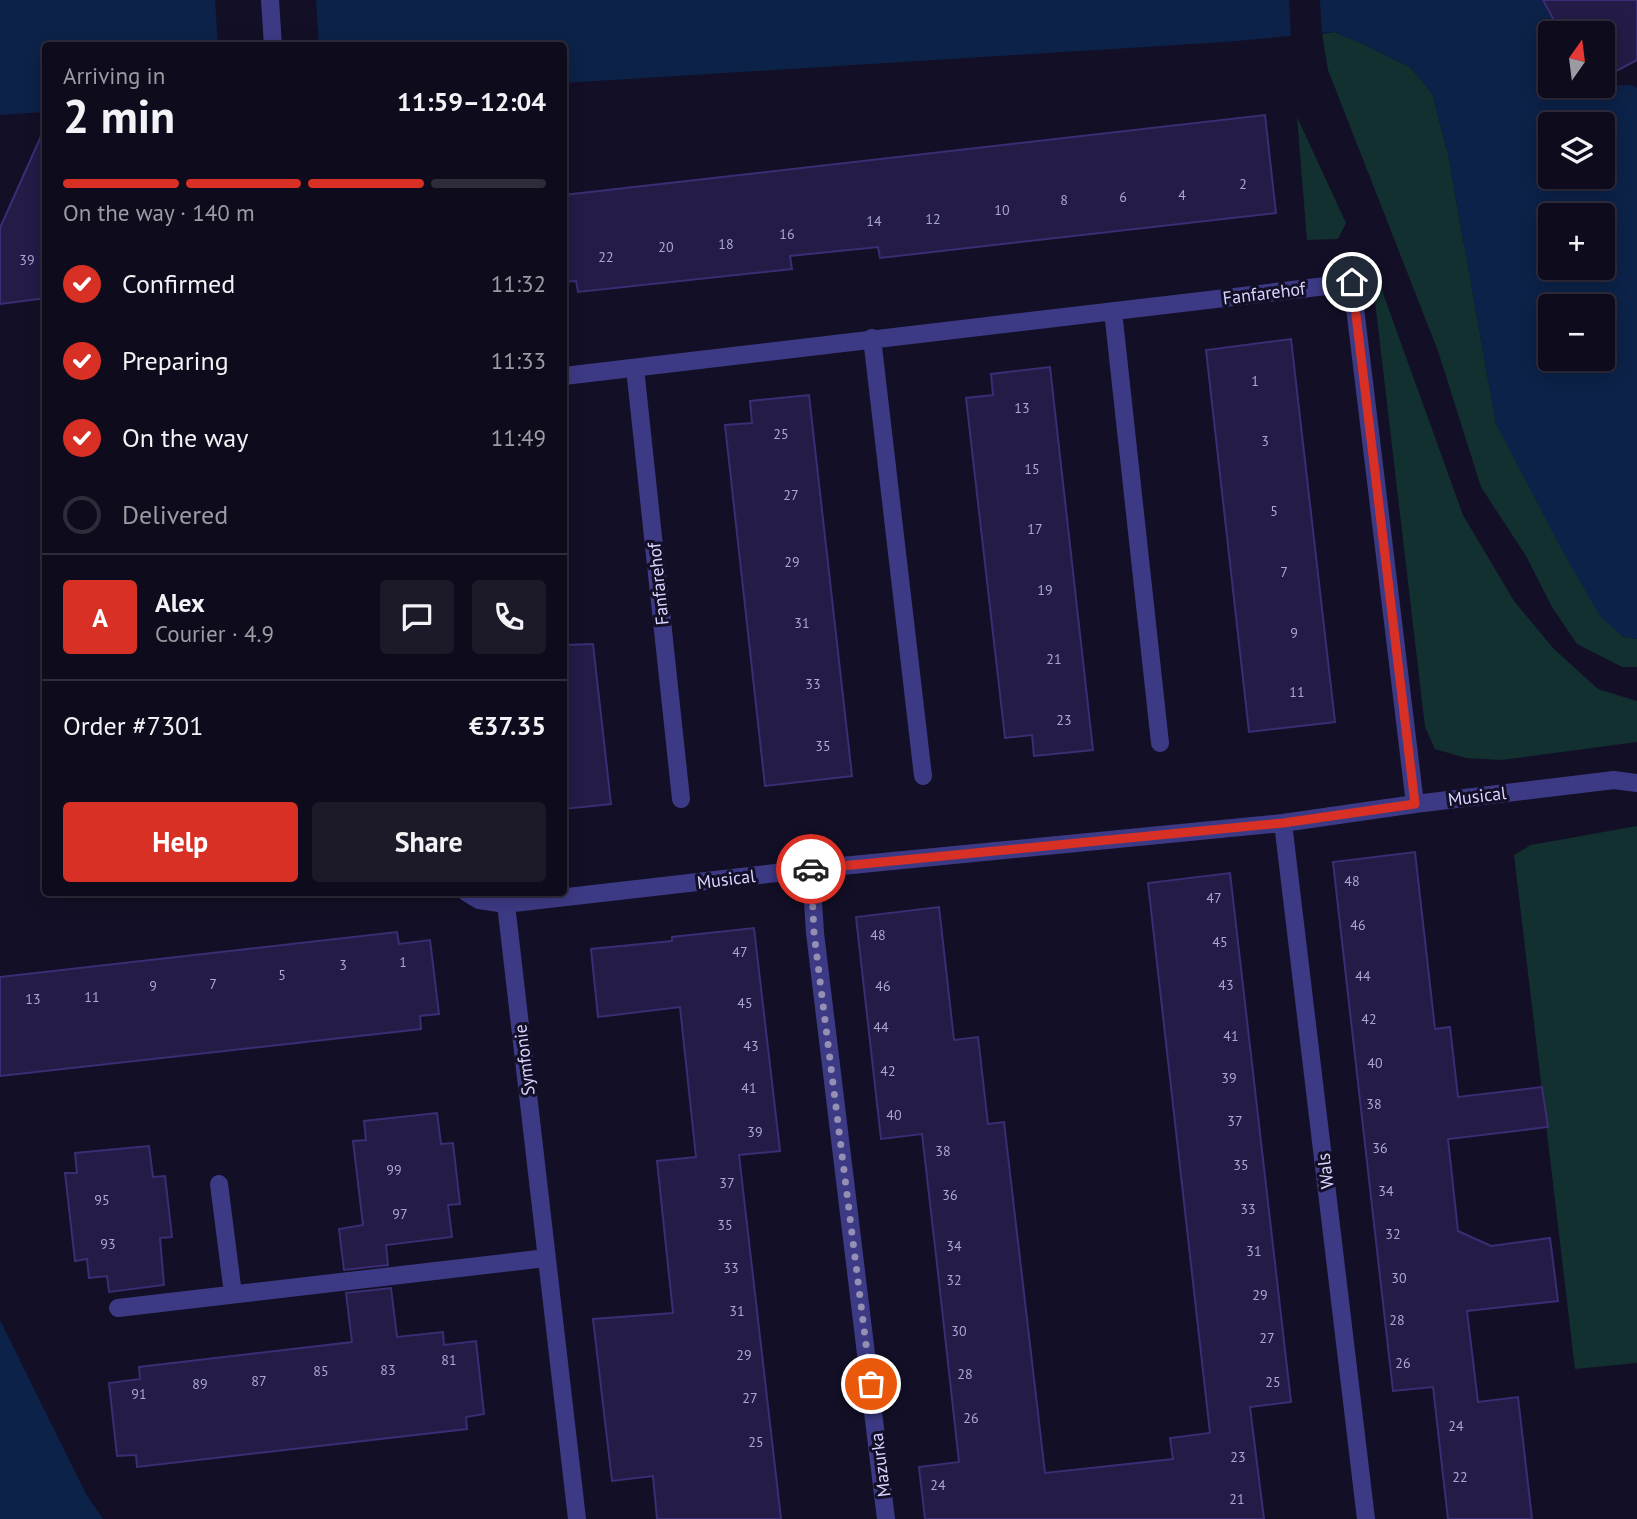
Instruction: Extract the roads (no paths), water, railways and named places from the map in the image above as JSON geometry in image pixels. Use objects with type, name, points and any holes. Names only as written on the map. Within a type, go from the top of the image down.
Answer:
[{"type":"street","points":[[270,0],[273,42]]},
{"type":"street","name":"Fanfarehof","points":[[567,376],[1352,282],[1415,804]]},
{"type":"street","points":[[1112,311],[1160,743]]},
{"type":"street","points":[[872,338],[923,776]]},
{"type":"street","name":"Fanfarehof","points":[[635,368],[681,799]]},
{"type":"street","name":"Musical","points":[[506,904],[811,869],[1283,823],[1637,776]]},
{"type":"street","name":"Musical","points":[[1614,780],[1637,783]]},
{"type":"street","name":"Wals","points":[[1283,823],[1366,1519]]},
{"type":"street","name":"Mazurka","points":[[811,869],[814,933],[886,1519]]},
{"type":"street","points":[[472,896],[479,900],[506,904]]},
{"type":"street","name":"Symfonie","points":[[506,904],[577,1519]]},
{"type":"street","points":[[219,1184],[233,1294]]},
{"type":"street","points":[[118,1308],[546,1258]]},
{"type":"water","points":[[0,0],[1543,0],[1554,21],[1538,21],[1538,98],[1615,98],[1615,85],[1631,85],[1637,88],[1637,639],[1622,636],[1600,616],[1496,424],[1448,154],[1432,93],[1410,67],[1334,32],[1225,42],[567,83],[567,42],[42,42],[42,112],[0,115]]},
{"type":"water","points":[[0,1320],[86,1494],[103,1519],[0,1519]]}]
